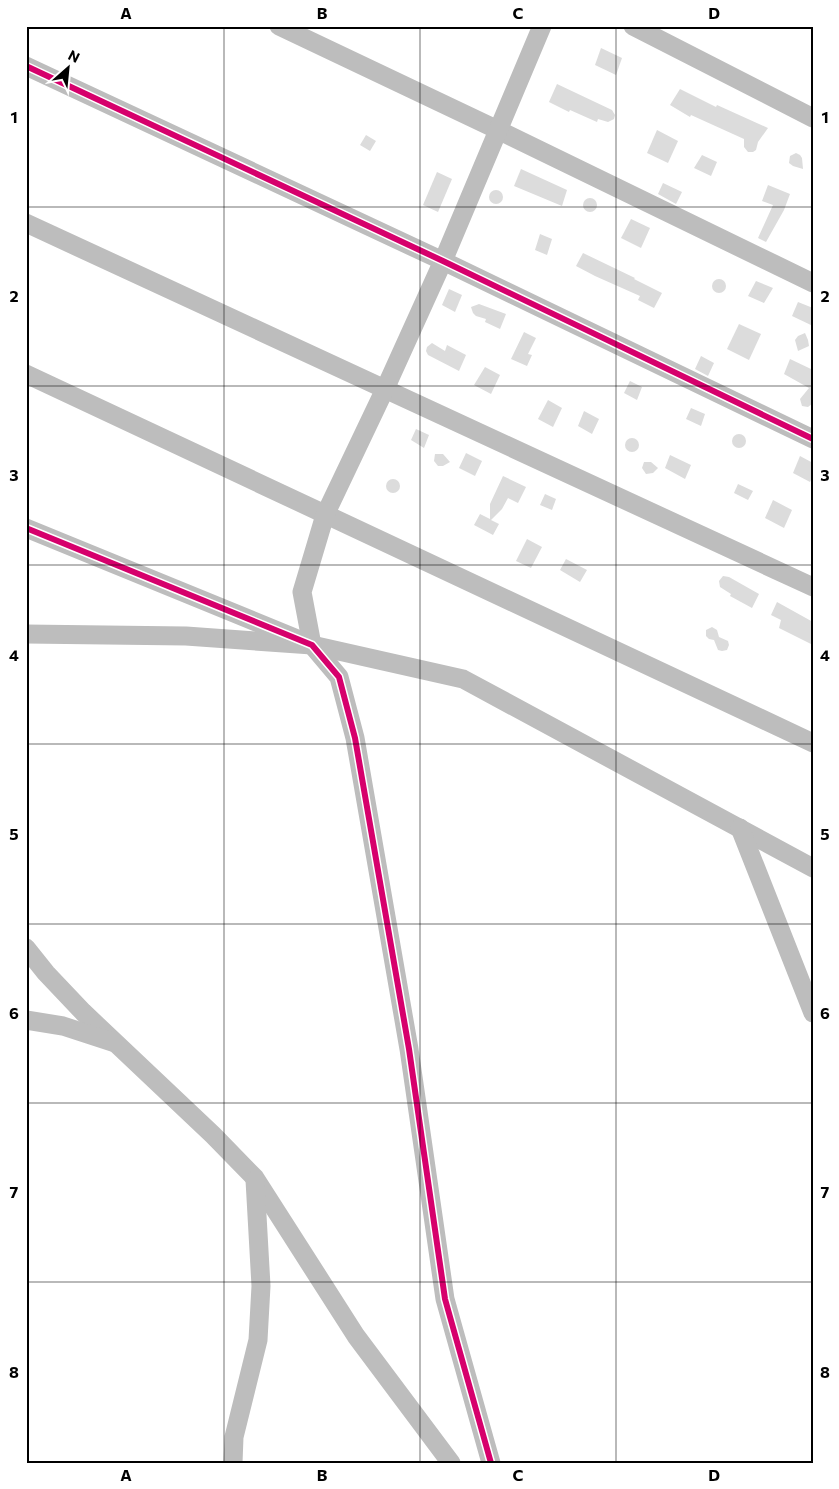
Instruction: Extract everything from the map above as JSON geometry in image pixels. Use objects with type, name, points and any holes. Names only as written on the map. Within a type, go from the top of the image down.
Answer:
[{"type":"street","points":[[279,26],[813,283]]},
{"type":"street","points":[[312,645],[302,592],[325,515],[385,390],[542,26]]},
{"type":"street","points":[[633,26],[813,118]]},
{"type":"street","points":[[26,66],[442,261],[813,439]]},
{"type":"street","points":[[26,223],[813,588]]},
{"type":"street","points":[[26,374],[813,743]]},
{"type":"street","points":[[26,528],[312,645],[339,677],[355,738],[409,1049],[445,1299],[491,1463]]},
{"type":"street","points":[[26,634],[186,636],[312,645],[463,679],[813,868]]},
{"type":"street","points":[[740,828],[813,1013]]},
{"type":"street","points":[[26,948],[46,973],[83,1012],[213,1135],[255,1178],[356,1336],[451,1463]]},
{"type":"street","points":[[26,969],[83,1012]]},
{"type":"street","points":[[26,1020],[62,1026],[118,1044]]},
{"type":"street","points":[[233,1463],[234,1437],[258,1340],[261,1286],[255,1178]]},
{"type":"building","points":[[601,48],[622,58],[616,75],[595,65]]},
{"type":"building","points":[[557,84],[612,110],[615,115],[614,119],[608,122],[598,119],[597,122],[570,110],[569,112],[549,102]]},
{"type":"building","points":[[680,89],[716,107],[717,105],[768,128],[758,142],[756,150],[748,152],[744,147],[744,139],[691,115],[690,117],[670,105]]},
{"type":"building","points":[[657,130],[678,141],[668,163],[647,153]]},
{"type":"building","points":[[366,135],[376,141],[370,151],[360,145]]},
{"type":"building","points":[[796,153],[802,158],[803,169],[789,163],[790,156]]},
{"type":"building","points":[[702,155],[717,162],[711,176],[694,168]]},
{"type":"building","points":[[521,169],[567,190],[562,206],[514,186]]},
{"type":"building","points":[[437,172],[452,179],[438,212],[423,205]]},
{"type":"building","points":[[663,183],[682,192],[676,204],[658,194]]},
{"type":"building","points":[[768,185],[790,194],[784,210],[766,242],[758,238],[773,205],[762,201]]},
{"type":"building","points":[[496,190],[501,192],[503,197],[501,202],[496,204],[491,202],[489,197],[491,192]]},
{"type":"building","points":[[590,198],[595,200],[597,205],[595,210],[590,212],[585,210],[583,205],[585,200]]},
{"type":"building","points":[[631,219],[650,228],[641,248],[621,238]]},
{"type":"building","points":[[540,234],[552,239],[547,255],[535,250]]},
{"type":"building","points":[[583,253],[662,293],[654,308],[638,300],[640,296],[576,266]]},
{"type":"building","points":[[719,279],[724,281],[726,286],[724,291],[719,293],[714,291],[712,286],[714,281]]},
{"type":"building","points":[[756,281],[773,288],[764,303],[748,296]]},
{"type":"building","points":[[449,289],[462,295],[455,312],[442,305]]},
{"type":"building","points":[[798,302],[813,308],[813,326],[792,316]]},
{"type":"building","points":[[479,304],[506,314],[500,329],[485,322],[486,319],[473,313],[471,307]]},
{"type":"building","points":[[739,324],[761,334],[749,360],[727,349]]},
{"type":"building","points":[[524,332],[536,338],[528,354],[532,355],[527,366],[511,359]]},
{"type":"building","points":[[805,333],[809,346],[798,351],[795,340],[798,336]]},
{"type":"building","points":[[432,343],[445,351],[447,345],[466,355],[459,371],[428,355],[427,347]]},
{"type":"building","points":[[701,356],[714,363],[708,376],[695,369]]},
{"type":"building","points":[[790,359],[811,369],[813,403],[808,407],[802,406],[800,399],[809,388],[784,374]]},
{"type":"building","points":[[485,367],[500,375],[491,394],[474,385]]},
{"type":"building","points":[[630,381],[642,387],[637,400],[624,393]]},
{"type":"building","points":[[548,400],[562,408],[553,427],[538,419]]},
{"type":"building","points":[[691,408],[705,414],[701,426],[686,419]]},
{"type":"building","points":[[584,411],[599,419],[592,434],[578,426]]},
{"type":"building","points":[[416,429],[429,435],[424,448],[411,440]]},
{"type":"building","points":[[739,434],[744,436],[746,441],[744,446],[739,448],[734,446],[732,441],[734,436]]},
{"type":"building","points":[[632,438],[637,440],[639,445],[637,450],[632,452],[627,450],[625,445],[627,440]]},
{"type":"building","points":[[466,453],[482,461],[475,476],[459,468]]},
{"type":"building","points":[[435,454],[443,454],[450,462],[443,466],[438,466],[434,461]]},
{"type":"building","points":[[670,455],[691,465],[685,479],[665,468]]},
{"type":"building","points":[[800,456],[813,463],[813,476],[810,482],[793,473]]},
{"type":"building","points":[[644,462],[651,462],[658,468],[653,473],[646,474],[642,468]]},
{"type":"building","points":[[503,476],[526,487],[518,503],[508,498],[502,509],[491,520],[499,524],[493,535],[474,525],[480,514],[490,519],[490,504]]},
{"type":"building","points":[[393,479],[398,481],[400,486],[398,491],[393,493],[388,491],[386,486],[388,481]]},
{"type":"building","points":[[738,484],[753,491],[748,500],[734,493]]},
{"type":"building","points":[[545,494],[556,499],[552,510],[540,505]]},
{"type":"building","points":[[773,500],[792,510],[784,528],[765,518]]},
{"type":"building","points":[[527,539],[542,547],[531,568],[516,561]]},
{"type":"building","points":[[566,559],[587,570],[580,582],[560,570]]},
{"type":"building","points":[[723,576],[729,577],[759,594],[752,608],[730,596],[731,594],[720,587],[719,581]]},
{"type":"building","points":[[777,602],[813,622],[813,645],[779,628],[781,620],[771,615]]},
{"type":"building","points":[[712,627],[717,630],[719,637],[728,641],[727,650],[718,650],[714,640],[706,636],[706,630]]},
{"type":"cycle path","points":[[26,66],[443,261],[813,439]]},
{"type":"cycle path","points":[[26,528],[312,645],[339,677],[355,738],[409,1049],[445,1299],[491,1463]]}]
